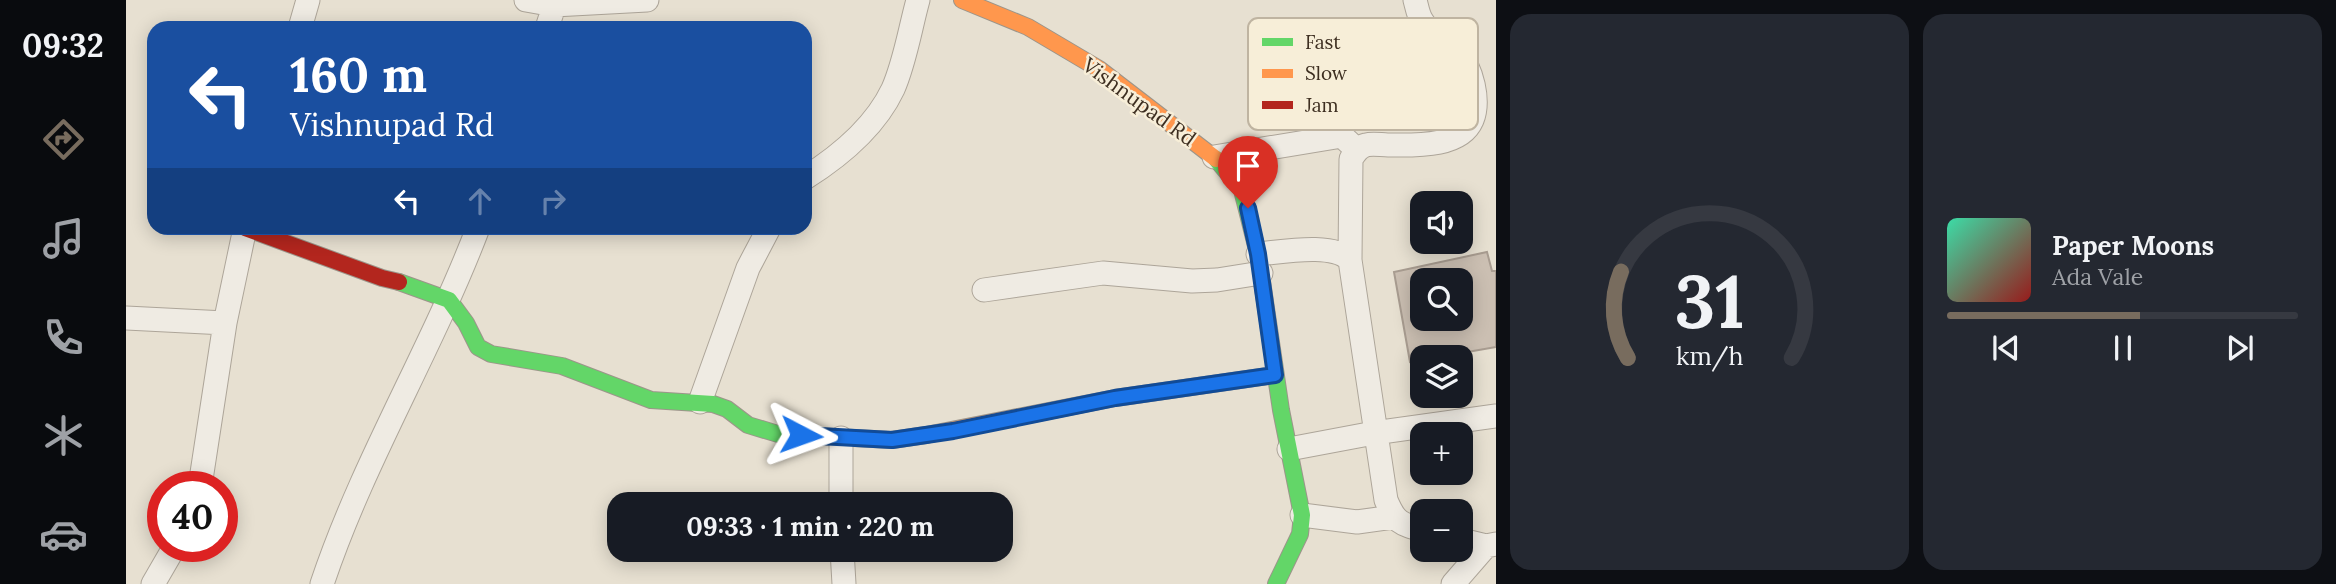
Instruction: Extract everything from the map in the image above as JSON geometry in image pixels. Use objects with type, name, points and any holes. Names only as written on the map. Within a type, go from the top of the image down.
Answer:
[{"type":"street","points":[[302,21],[308,0]]},
{"type":"street","points":[[526,0],[555,3],[647,0]]},
{"type":"street","points":[[812,173],[856,139],[882,108],[893,88],[918,0]]},
{"type":"street","name":"Vishnupad Rd","points":[[962,0],[1028,27],[1099,69],[1214,157],[1242,190],[1259,263],[1275,375],[1302,515],[1300,534],[1276,584]]},
{"type":"street","points":[[1415,0],[1420,18]]},
{"type":"street","points":[[549,21],[555,3]]},
{"type":"street","points":[[1410,527],[1393,517],[1386,500],[1374,433],[1350,260],[1351,159],[1357,150],[1368,145],[1427,144],[1459,135],[1465,130]]},
{"type":"street","points":[[1214,157],[1342,136],[1357,150]]},
{"type":"street","points":[[202,471],[225,323],[244,235]]},
{"type":"street","points":[[264,235],[382,278],[411,284],[449,300],[466,323],[478,347],[491,354],[562,366],[651,400],[700,402],[727,409],[748,425],[762,430],[892,440],[1115,398],[1275,375]]},
{"type":"street","points":[[322,584],[359,487],[449,300],[475,235]]},
{"type":"street","points":[[700,402],[748,268],[765,235]]},
{"type":"street","points":[[984,290],[1103,273],[1192,281],[1217,280],[1259,263],[1331,250],[1343,252],[1350,260]]},
{"type":"street","points":[[126,318],[225,323]]},
{"type":"street","points":[[1289,449],[1374,433],[1496,416]]},
{"type":"street","points":[[841,438],[841,492]]},
{"type":"street","points":[[1302,515],[1357,522],[1393,517]]},
{"type":"street","points":[[1473,542],[1491,545]]},
{"type":"street","points":[[1453,584],[1491,545]]},
{"type":"street","points":[[153,584],[165,562]]},
{"type":"street","points":[[843,562],[844,584]]},
{"type":"building","points":[[1487,252],[1492,271],[1496,271],[1496,347],[1473,351],[1473,345],[1410,345],[1410,362],[1394,272],[1410,269],[1410,331],[1473,331],[1473,268],[1413,268]]},
{"type":"traffic: fast","points":[[1216,159],[1242,190],[1258,254],[1281,410],[1302,515],[1300,534],[1276,584]]},
{"type":"traffic: fast","points":[[399,282],[449,300],[466,323],[478,347],[491,354],[562,366],[651,400],[713,404],[727,409],[748,425],[778,434],[892,440],[926,435]]},
{"type":"traffic: slow","points":[[962,0],[1028,27],[1099,69],[1216,159]]},
{"type":"traffic: slow","points":[[926,435],[1115,398],[1275,375]]},
{"type":"traffic: jam","points":[[264,235],[399,282]]},
{"type":"route","points":[[801,435],[892,440],[953,431],[1115,398],[1275,375],[1258,254],[1248,208]]}]
